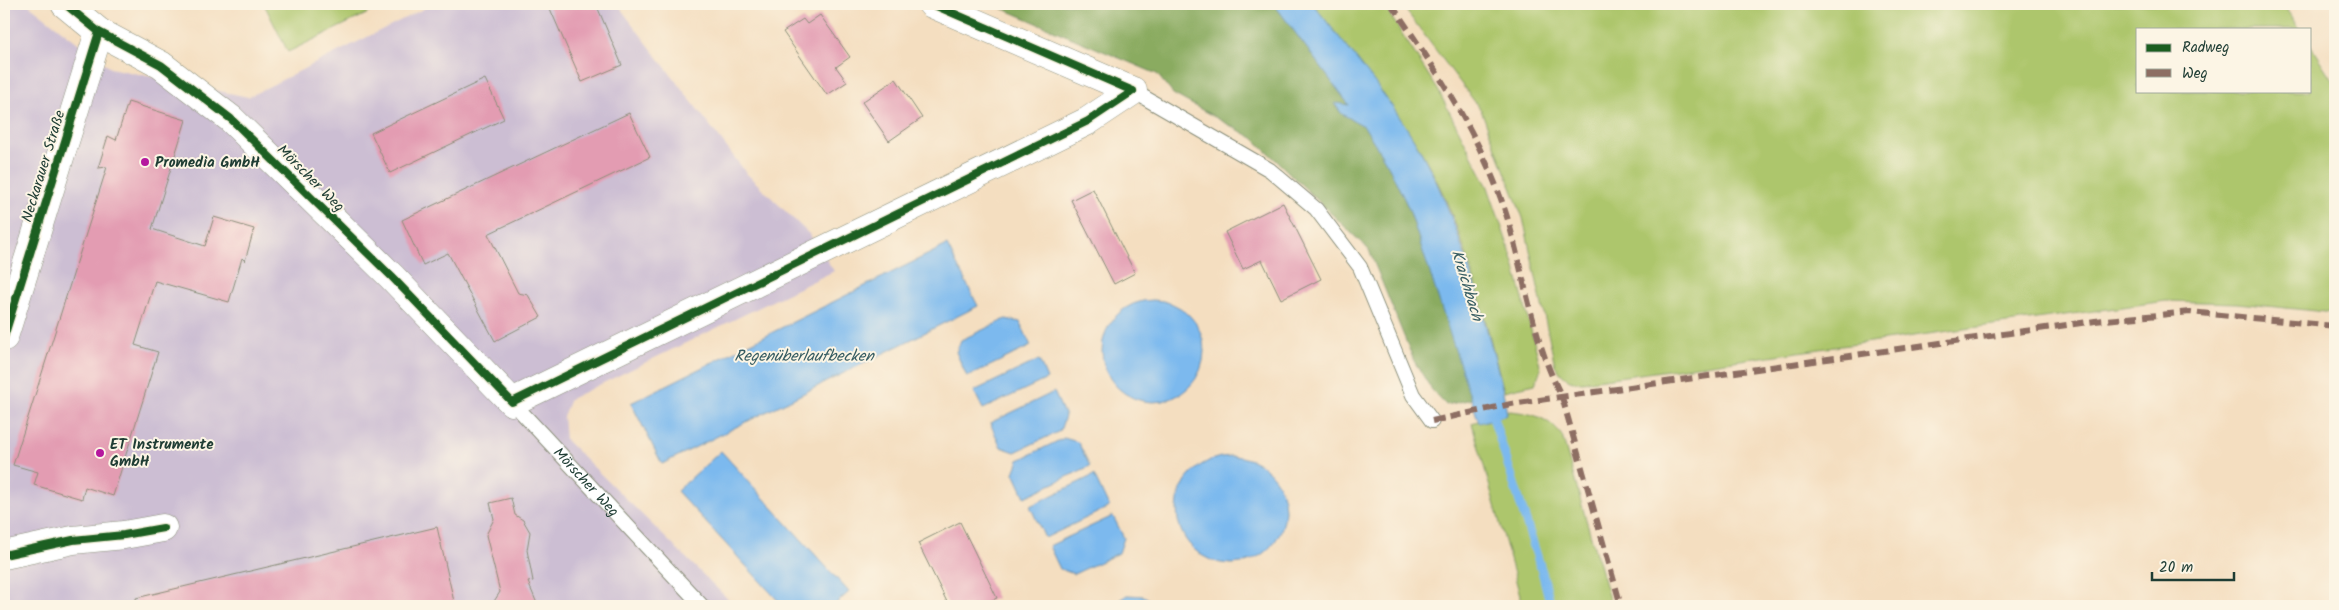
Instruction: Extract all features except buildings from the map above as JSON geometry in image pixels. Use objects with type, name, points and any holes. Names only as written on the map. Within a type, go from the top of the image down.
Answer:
[{"type":"street","name":"Mörscher Weg","points":[[66,4],[99,32],[162,64],[231,119],[392,277],[512,402]]},
{"type":"street","points":[[932,4],[1133,91]]},
{"type":"street","name":"Neckarauer Straße","points":[[4,337],[99,32]]},
{"type":"street","points":[[512,402],[1088,121],[1133,91]]},
{"type":"street","points":[[4,554],[73,540],[124,535],[163,528]]},
{"type":"lane","points":[[1133,91],[1270,170],[1316,209],[1360,268],[1413,395],[1432,421]]},
{"type":"lane","name":"Mörscher Weg","points":[[512,402],[702,606]]},
{"type":"shaded area","points":[[4,4],[28,4],[110,68],[248,97],[433,4],[617,4],[747,174],[810,235],[834,271],[570,399],[563,416],[565,439],[735,606],[4,606]]},
{"type":"green space","points":[[264,4],[387,4],[288,52]]},
{"type":"green space","points":[[992,4],[1274,4],[1349,105],[1334,104],[1342,114],[1364,126],[1389,167],[1409,209],[1472,399],[1446,405],[1432,390],[1414,361],[1369,250],[1253,138],[1173,94],[1157,74]]},
{"type":"green space","points":[[1313,4],[1383,4],[1438,90],[1488,187],[1513,260],[1541,369],[1535,384],[1504,391],[1467,258],[1437,181],[1395,111]]},
{"type":"green space","points":[[1401,4],[2283,4],[2298,28],[2136,28],[2136,92],[2312,92],[2312,48],[2335,84],[2335,313],[2237,303],[2166,301],[1582,382],[1573,381],[1563,376],[1555,365],[1523,218],[1481,110]]},
{"type":"green space","points":[[1509,411],[1539,417],[1551,424],[1562,436],[1611,606],[1523,606],[1472,423]]},
{"type":"water","points":[[1274,4],[1313,4],[1376,84],[1412,137],[1439,187],[1460,240],[1498,368],[1507,415],[1479,423],[1409,209],[1389,167],[1364,126],[1342,114],[1334,103],[1349,105]]},
{"type":"water","name":"Regenüberlaufbecken","points":[[947,245],[978,306],[662,464],[631,403]]},
{"type":"water","points":[[1153,300],[1163,301],[1182,308],[1196,322],[1203,341],[1203,361],[1196,380],[1182,394],[1163,401],[1153,402],[1143,401],[1124,394],[1110,380],[1103,361],[1102,351],[1103,341],[1110,322],[1124,308],[1143,301]]},
{"type":"water","points":[[1006,319],[1020,322],[1031,346],[967,377],[956,352],[961,340]]},
{"type":"water","points":[[1039,360],[1047,379],[983,409],[974,391]]},
{"type":"water","points":[[1054,392],[1065,416],[1060,431],[1015,452],[1001,447],[990,423]]},
{"type":"water","points":[[1064,438],[1078,442],[1090,466],[1025,497],[1014,473],[1019,460]]},
{"type":"water","points":[[721,451],[849,592],[833,606],[783,606],[677,491]]},
{"type":"water","points":[[1231,456],[1252,460],[1269,472],[1281,489],[1285,510],[1281,531],[1269,548],[1252,560],[1231,564],[1210,560],[1193,548],[1181,531],[1177,510],[1181,489],[1193,472],[1210,460]]},
{"type":"water","points":[[1094,475],[1109,507],[1045,538],[1030,506]]},
{"type":"water","points":[[1113,516],[1124,538],[1119,553],[1074,574],[1060,569],[1049,546]]},
{"type":"water","points":[[1127,595],[1144,596],[1159,606],[1110,606]]},
{"type":"waterway","name":"Kraichbach","points":[[1490,408],[1551,606]]},
{"type":"marked path","points":[[1391,4],[1458,108],[1473,135],[1498,191],[1514,242],[1530,310],[1552,376],[1562,397],[1621,606]]},
{"type":"marked path","points":[[1432,421],[1511,404],[2095,321],[2190,312],[2335,326]]},
{"type":"cycle path","points":[[65,4],[99,32],[161,65],[231,119],[392,277],[512,402],[1088,121],[1133,91]]},
{"type":"cycle path","points":[[932,4],[1133,91]]},
{"type":"cycle path","points":[[4,337],[99,32]]},
{"type":"cycle path","points":[[4,555],[73,540],[124,535],[163,528]]},
{"type":"place","name":"Promedia GmbH","points":[[145,162]]},
{"type":"place","name":"ET Instrumente GmbH","points":[[100,453]]}]
